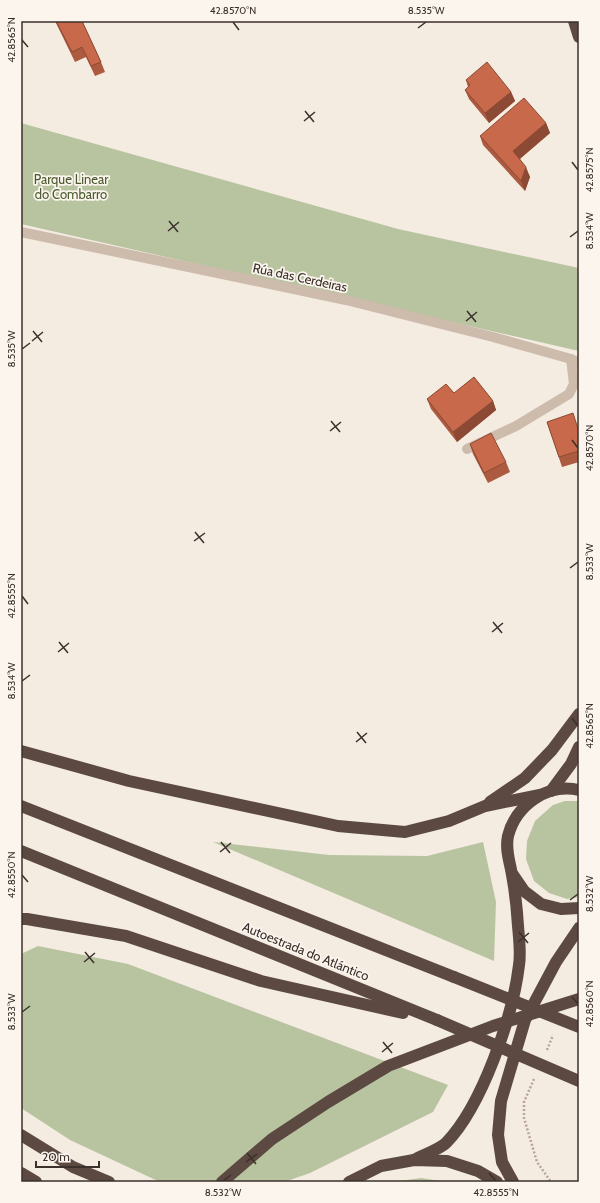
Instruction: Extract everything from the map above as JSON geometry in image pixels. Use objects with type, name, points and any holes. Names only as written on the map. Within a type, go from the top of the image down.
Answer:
[{"type":"highway","points":[[574,21],[579,37]]},
{"type":"highway","points":[[485,806],[525,778],[552,750],[579,714]]},
{"type":"highway","points":[[414,1160],[445,1144],[464,1121],[479,1094],[510,1010],[520,964],[518,925],[512,874],[507,856],[508,838],[514,820],[525,805],[545,793],[572,764],[579,747]]},
{"type":"highway","points":[[21,751],[129,781],[338,826],[405,832],[449,821],[485,806],[571,788],[579,790]]},
{"type":"highway","points":[[21,806],[579,1027]]},
{"type":"highway","name":"Autoestrada do Atlántico","points":[[21,851],[438,1020],[579,1081]]},
{"type":"highway","points":[[512,874],[524,891],[541,904],[562,910],[579,908]]},
{"type":"highway","points":[[21,919],[126,936],[261,981],[438,1020]]},
{"type":"highway","points":[[513,1182],[502,1162],[498,1135],[500,1101],[525,1020],[556,962],[579,928]]},
{"type":"highway","points":[[222,1182],[272,1140],[328,1102],[388,1066],[493,1026],[579,1000]]},
{"type":"highway","points":[[21,1134],[73,1167],[109,1182]]},
{"type":"highway","points":[[349,1182],[381,1166],[414,1160],[447,1162],[478,1171],[497,1182]]},
{"type":"highway","points":[[21,1173],[36,1182]]},
{"type":"street","name":"Rúa das Cerdeiras","points":[[21,232],[346,300],[493,337],[576,360]]},
{"type":"street","points":[[467,449],[516,426],[569,394],[574,384],[576,360]]},
{"type":"green space","name":"Parque Linear do Combarro","points":[[21,123],[398,229],[579,268],[579,351],[21,224]]},
{"type":"green space","points":[[565,801],[579,801],[579,897],[567,899],[549,893],[534,881],[526,859],[527,841],[535,821],[553,805]]},
{"type":"green space","points":[[213,842],[329,855],[427,856],[483,842],[496,902],[494,961]]},
{"type":"green space","points":[[38,946],[128,964],[448,1085],[433,1112],[310,1173],[284,1182],[160,1182],[70,1140],[21,1108],[21,954]]},
{"type":"green space","points":[[421,1178],[447,1182],[393,1182]]},
{"type":"building","points":[[56,21],[82,21],[101,62],[91,66],[82,47],[72,52]]},
{"type":"building","points":[[487,62],[511,92],[485,113],[465,90],[470,85],[466,80]]},
{"type":"building","points":[[524,98],[546,123],[513,151],[526,167],[521,181],[480,136]]},
{"type":"building","points":[[474,377],[493,401],[453,432],[427,399],[446,384],[454,393]]},
{"type":"building","points":[[573,413],[579,432],[579,451],[559,457],[547,422]]},
{"type":"building","points":[[491,433],[506,462],[484,473],[470,444]]}]
